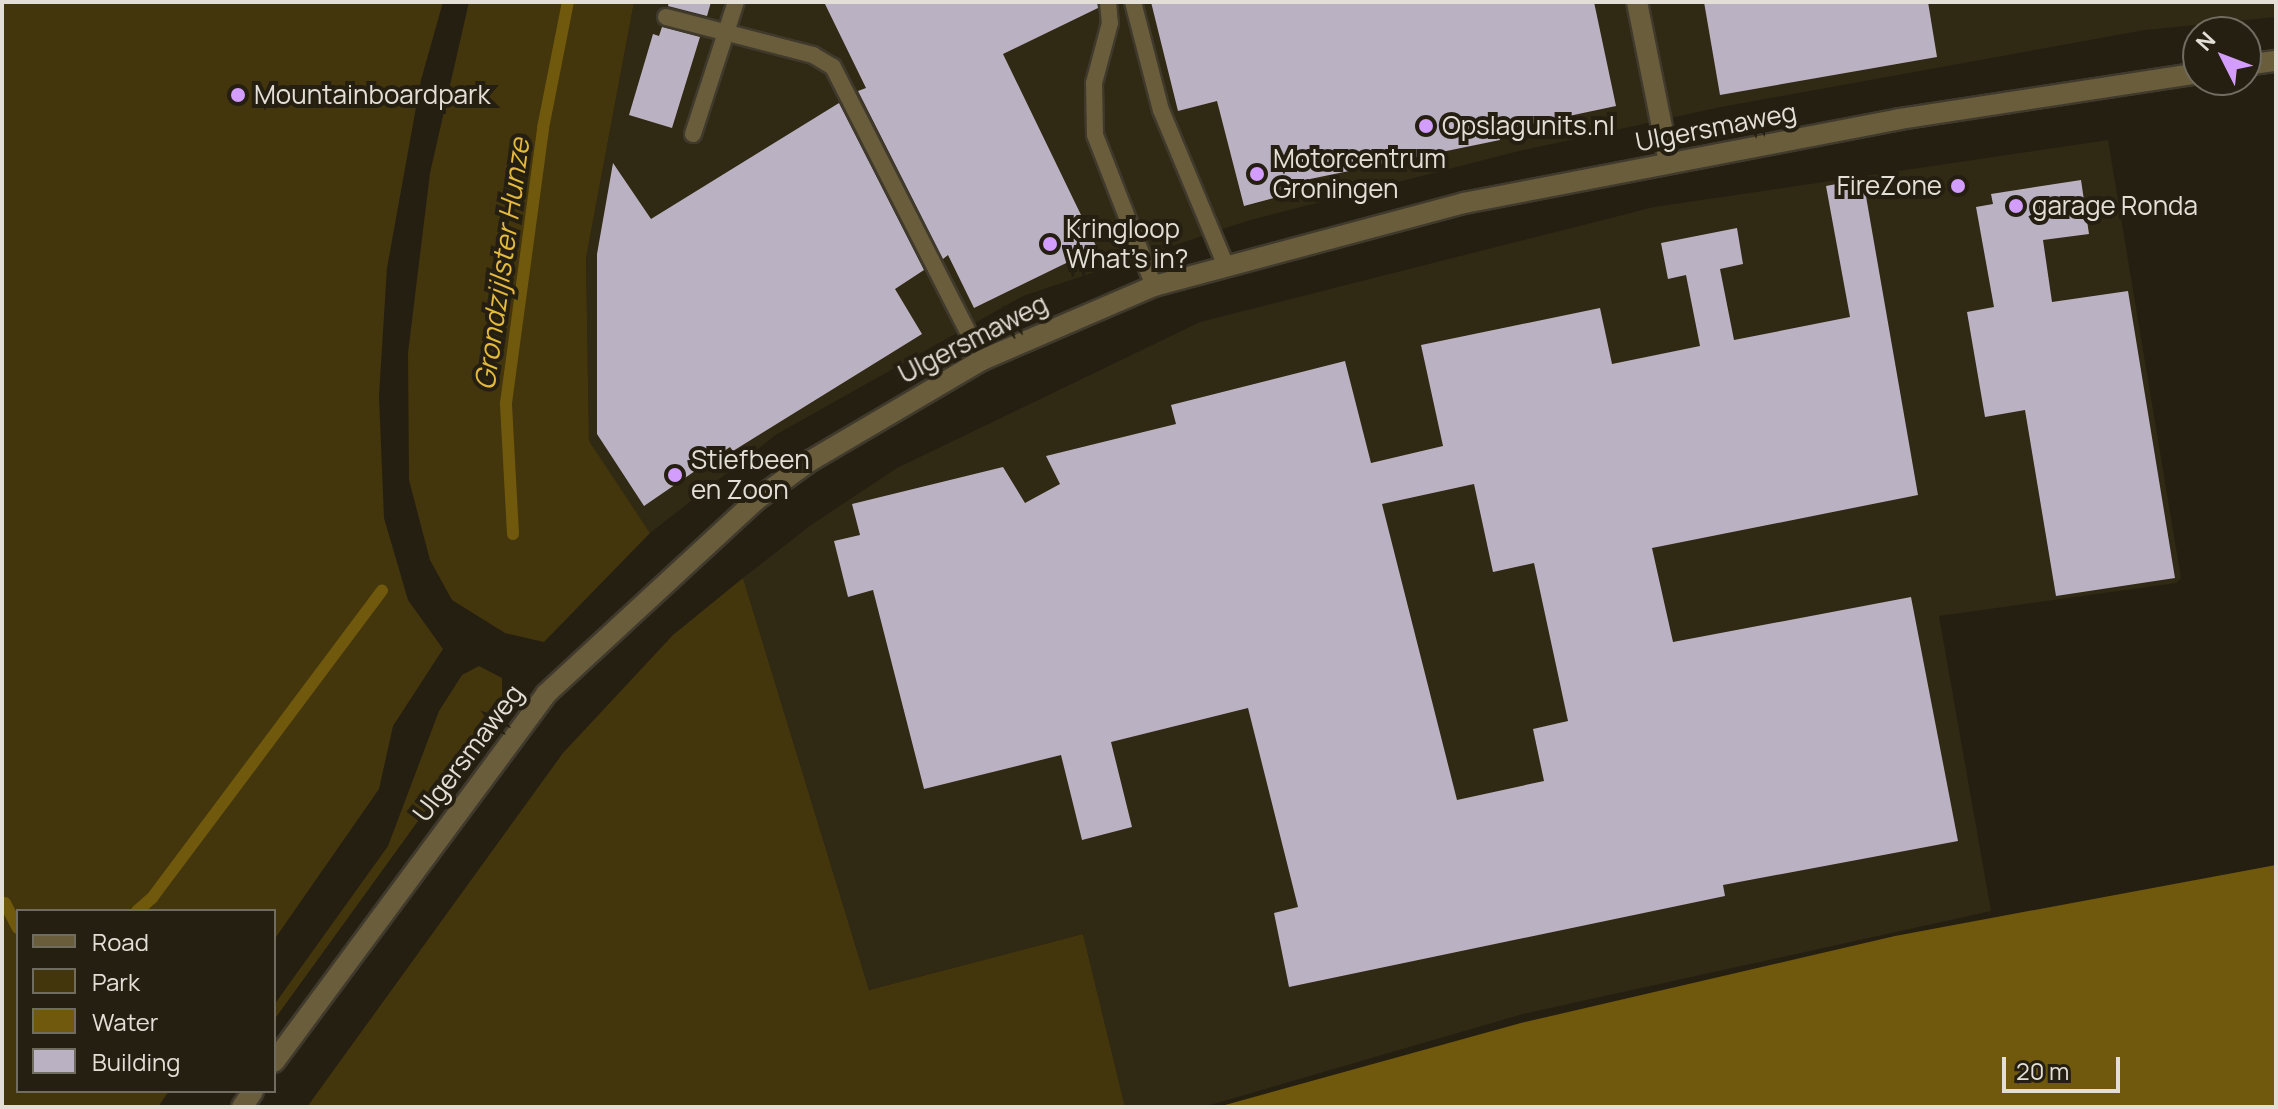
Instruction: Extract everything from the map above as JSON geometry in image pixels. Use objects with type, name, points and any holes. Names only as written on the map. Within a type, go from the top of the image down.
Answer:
[{"type":"street","points":[[1637,2],[1669,162]]},
{"type":"street","name":"Ulgersmaweg","points":[[276,1059],[482,773],[546,694],[756,500],[822,453],[982,360],[1154,286],[1225,264],[1464,203],[1669,162],[2182,76]]},
{"type":"lane","points":[[693,134],[736,2]]},
{"type":"lane","points":[[1108,2],[1110,23],[1094,83],[1095,135],[1154,286]]},
{"type":"lane","points":[[1133,2],[1161,110],[1225,264]]},
{"type":"lane","points":[[666,17],[813,55],[841,75],[982,360]]},
{"type":"shaded area","points":[[634,2],[2276,2],[2276,17],[2182,16],[2182,26],[2145,30],[1721,107],[1515,152],[1247,221],[1023,296],[777,434],[650,533],[589,442],[586,258]]},
{"type":"shaded area","points":[[2108,140],[2181,578],[2176,583],[1939,616],[1991,911],[1523,1014],[1203,1107],[1125,1107],[1083,934],[869,990],[743,578],[811,525],[897,468],[1200,322],[1654,207]]},
{"type":"green space","points":[[2,2],[443,2],[421,80],[387,268],[379,396],[384,518],[408,600],[443,649],[393,726],[379,789],[276,937],[276,909],[16,909],[16,1093],[168,1093],[158,1107],[2,1107]]},
{"type":"green space","points":[[469,2],[634,2],[586,258],[589,441],[650,533],[544,642],[505,633],[452,600],[430,560],[409,480],[408,353],[430,173]]},
{"type":"green space","points":[[743,578],[869,990],[1083,934],[1125,1107],[307,1107],[563,753],[673,635]]},
{"type":"green space","points":[[479,666],[502,678],[502,705],[276,1017],[276,1002],[388,846],[439,711],[462,675]]},
{"type":"water","points":[[2276,865],[2276,1107],[1218,1107],[1521,1023],[1895,936]]},
{"type":"building","points":[[669,2],[711,2],[707,16],[668,6]]},
{"type":"building","points":[[824,2],[1097,2],[1098,8],[1003,54],[1097,248],[974,308],[948,255],[943,259],[858,91],[866,88]]},
{"type":"building","points":[[1151,2],[1594,2],[1616,106],[1498,131],[1500,140],[1310,179],[1312,188],[1244,206],[1217,101],[1178,111]]},
{"type":"building","points":[[1704,2],[1928,2],[1937,57],[1720,95]]},
{"type":"building","points":[[662,27],[700,37],[672,128],[629,115],[653,34],[659,36]]},
{"type":"building","points":[[839,103],[924,270],[895,289],[922,334],[733,451],[730,447],[644,506],[597,434],[597,254],[613,163],[651,219]]},
{"type":"building","points":[[1863,179],[1918,495],[1652,548],[1673,642],[1911,597],[1958,841],[1723,885],[1725,896],[1289,987],[1274,913],[1298,907],[1248,708],[1111,742],[1132,827],[1082,840],[1061,755],[924,789],[873,590],[848,597],[834,541],[860,535],[852,504],[1003,467],[1025,503],[1060,484],[1046,456],[1176,424],[1171,405],[1345,361],[1371,463],[1443,446],[1421,345],[1600,308],[1612,364],[1700,346],[1686,275],[1668,279],[1661,243],[1737,228],[1743,264],[1720,269],[1734,340],[1850,317],[1826,186]],"holes":[[[1474,484],[1493,572],[1534,563],[1568,721],[1533,729],[1544,781],[1457,800],[1382,504]]]},
{"type":"building","points":[[2081,180],[2089,234],[2043,240],[2052,302],[2128,291],[2175,578],[2056,596],[2025,410],[1985,417],[1967,312],[1994,307],[1976,207],[1993,204],[1991,194]]},
{"type":"waterway","name":"Grondzijlster Hunze","points":[[513,534],[506,403],[543,128],[568,2]]},
{"type":"waterway","points":[[139,909],[152,898],[382,591]]},
{"type":"waterway","points":[[5,903],[16,924]]},
{"type":"place","name":"Mountainboardpark","points":[[238,95]]},
{"type":"place","name":"Opslagunits.nl","points":[[1426,126]]},
{"type":"place","name":"Motorcentrum Groningen","points":[[1257,174]]},
{"type":"place","name":"FireZone","points":[[1958,186]]},
{"type":"place","name":"garage Ronda","points":[[2016,206]]},
{"type":"place","name":"Kringloop What's in?","points":[[1050,244]]},
{"type":"place","name":"Stiefbeen en Zoon","points":[[675,475]]}]
